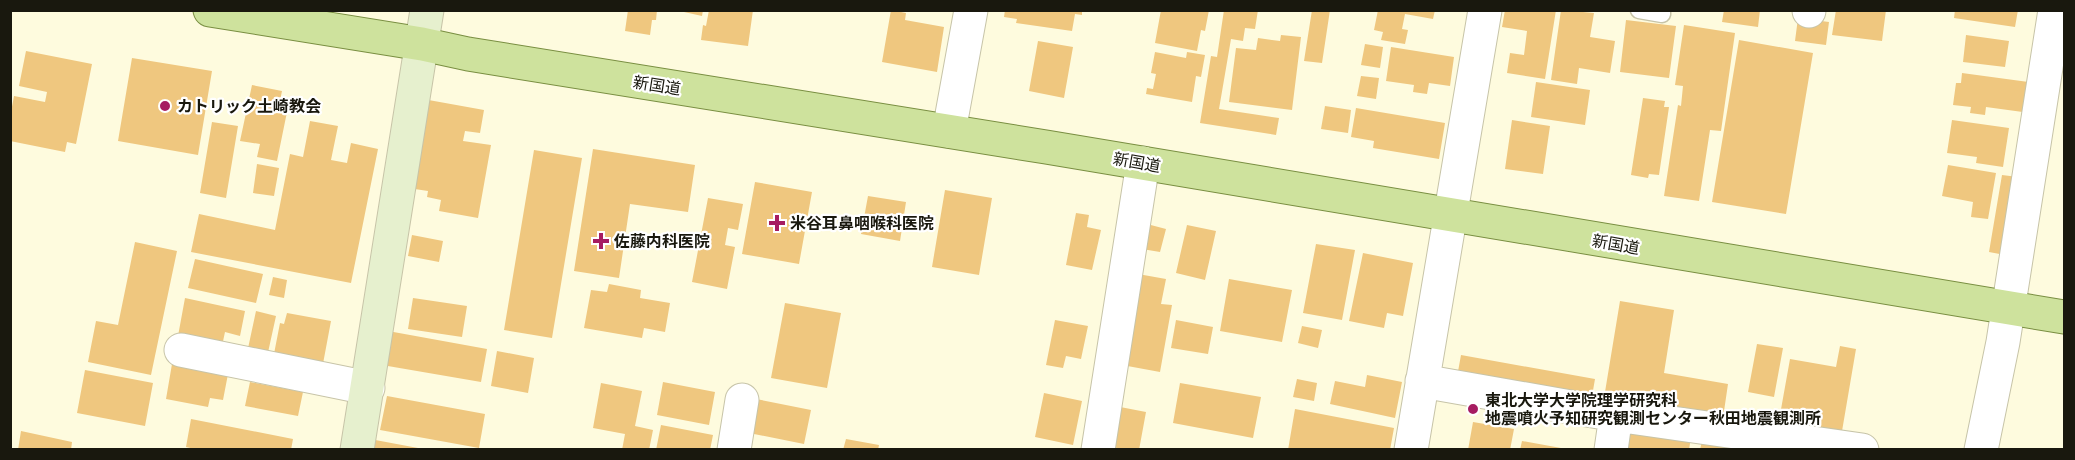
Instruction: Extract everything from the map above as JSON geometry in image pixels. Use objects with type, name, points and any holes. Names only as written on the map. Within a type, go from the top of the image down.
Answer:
[{"type":"main road","name":"新国道","points":[[210,10],[2064,317]]},
{"type":"street","points":[[357,450],[427,10]]},
{"type":"street","points":[[949,131],[971,10]]},
{"type":"street","points":[[1411,450],[1485,10]]},
{"type":"street","points":[[1981,450],[2003,342],[2055,10]]},
{"type":"street","points":[[1098,450],[1143,163]]},
{"type":"street","points":[[181,350],[368,388]]},
{"type":"street","points":[[1422,381],[1793,445],[1862,450]]},
{"type":"street","points":[[734,450],[742,400]]},
{"type":"street","points":[[1611,450],[1617,415]]},
{"type":"lane","points":[[1639,10],[1662,14],[1662,10]]},
{"type":"building","points":[[628,10],[657,10],[656,20],[652,20],[650,35],[625,31]]},
{"type":"building","points":[[675,10],[703,10],[702,16]]},
{"type":"building","points":[[709,10],[753,10],[748,46],[701,40],[703,25],[706,26]]},
{"type":"building","points":[[891,10],[906,13],[905,20],[944,27],[937,72],[882,62]]},
{"type":"building","points":[[1005,10],[1082,10],[1082,15],[1075,14],[1072,31],[1016,23],[1017,19],[1004,17]]},
{"type":"building","points":[[1161,10],[1209,10],[1205,31],[1201,30],[1197,51],[1155,43]]},
{"type":"building","points":[[1224,10],[1258,10],[1255,29],[1245,28],[1243,41],[1231,39],[1219,109],[1279,118],[1276,135],[1200,123],[1211,56],[1217,57]]},
{"type":"building","points":[[1312,10],[1330,10],[1322,63],[1304,61]]},
{"type":"building","points":[[1378,10],[1435,10],[1433,19],[1405,14],[1402,29],[1408,30],[1405,44],[1381,40],[1383,32],[1374,30]]},
{"type":"building","points":[[1505,10],[1556,10],[1545,79],[1507,73],[1510,53],[1524,55],[1527,31],[1502,27]]},
{"type":"building","points":[[1561,10],[1594,13],[1590,37],[1615,41],[1610,73],[1579,68],[1577,84],[1551,80]]},
{"type":"building","points":[[1724,10],[1760,10],[1758,27],[1722,22]]},
{"type":"building","points":[[1836,10],[1886,10],[1882,41],[1832,35]]},
{"type":"building","points":[[1955,10],[2018,10],[2015,27],[1954,18]]},
{"type":"building","points":[[1798,18],[1829,22],[1826,45],[1795,41]]},
{"type":"building","points":[[1626,20],[1676,26],[1669,78],[1620,72]]},
{"type":"building","points":[[1684,25],[1735,33],[1721,131],[1710,130],[1699,201],[1664,196],[1678,105],[1681,106],[1683,86],[1675,85]]},
{"type":"building","points":[[1281,35],[1301,37],[1292,110],[1229,102],[1236,48],[1256,50],[1258,38],[1280,41]]},
{"type":"building","points":[[1966,35],[2009,41],[2005,67],[1963,62]]},
{"type":"building","points":[[1739,40],[1813,53],[1786,214],[1712,202]]},
{"type":"building","points":[[1038,41],[1073,47],[1064,98],[1029,91]]},
{"type":"building","points":[[1365,44],[1383,47],[1380,68],[1361,65]]},
{"type":"building","points":[[1391,47],[1454,57],[1450,86],[1429,83],[1427,94],[1413,92],[1414,85],[1386,81]]},
{"type":"building","points":[[26,51],[92,64],[76,144],[67,142],[65,152],[10,141],[10,117],[14,96],[45,102],[47,92],[19,86]]},
{"type":"building","points":[[1155,52],[1186,58],[1187,52],[1205,55],[1201,77],[1196,76],[1192,102],[1146,94],[1147,88],[1153,89],[1156,74],[1151,73]]},
{"type":"building","name":"カトリック土崎教会","points":[[132,58],[212,71],[198,155],[118,141]]},
{"type":"building","points":[[1962,73],[2035,83],[2030,113],[1986,107],[1985,115],[1970,113],[1971,107],[1953,105],[1956,83],[1961,83]]},
{"type":"building","points":[[1361,76],[1379,78],[1376,99],[1357,96]]},
{"type":"building","points":[[1536,82],[1590,90],[1585,125],[1531,117]]},
{"type":"building","points":[[252,85],[282,91],[278,110],[287,112],[277,161],[257,157],[260,144],[240,141]]},
{"type":"building","points":[[1643,98],[1665,101],[1664,107],[1669,107],[1659,175],[1649,174],[1648,178],[1631,175]]},
{"type":"building","points":[[423,99],[484,110],[480,133],[465,131],[463,141],[491,145],[478,218],[439,211],[441,200],[427,197],[428,191],[408,188]]},
{"type":"building","points":[[1325,106],[1351,110],[1348,133],[1321,129]]},
{"type":"building","points":[[1356,108],[1445,123],[1439,159],[1373,148],[1374,141],[1351,137]]},
{"type":"building","points":[[1512,120],[1550,126],[1543,174],[1505,169]]},
{"type":"building","points":[[1952,120],[2009,128],[2003,167],[1976,163],[1977,157],[1947,153]]},
{"type":"building","points":[[310,121],[338,126],[331,160],[347,163],[351,143],[378,149],[351,283],[191,252],[199,214],[275,230],[290,154],[303,157]]},
{"type":"building","points":[[212,122],[238,126],[226,198],[200,193]]},
{"type":"building","name":"佐藤内科医院","points":[[593,149],[695,165],[688,212],[630,204],[619,278],[574,271]]},
{"type":"building","points":[[534,150],[582,158],[552,338],[504,330]]},
{"type":"building","points":[[257,164],[279,168],[274,196],[253,193]]},
{"type":"building","points":[[1948,165],[1996,173],[1988,219],[1971,217],[1973,202],[1942,196]]},
{"type":"building","points":[[2002,175],[2018,177],[2005,255],[1989,252]]},
{"type":"building","name":"米谷耳鼻咽喉科医院","points":[[755,182],[812,192],[799,264],[742,254]]},
{"type":"building","points":[[945,190],[992,198],[979,275],[932,267]]},
{"type":"building","points":[[868,196],[906,202],[900,241],[861,234]]},
{"type":"building","points":[[708,198],[743,204],[738,230],[728,228],[725,245],[735,247],[727,289],[692,282]]},
{"type":"building","points":[[1076,213],[1089,215],[1087,227],[1101,230],[1092,270],[1066,265]]},
{"type":"building","points":[[1147,224],[1166,229],[1160,252],[1142,249]]},
{"type":"building","points":[[1187,225],[1216,231],[1205,280],[1176,273]]},
{"type":"building","points":[[412,235],[443,241],[439,262],[408,256]]},
{"type":"building","points":[[135,242],[177,251],[151,375],[88,362],[96,321],[118,325]]},
{"type":"building","points":[[1316,244],[1355,250],[1342,320],[1303,313]]},
{"type":"building","points":[[1363,253],[1413,263],[1403,316],[1387,313],[1384,328],[1349,321]]},
{"type":"building","points":[[195,259],[263,274],[256,303],[188,288]]},
{"type":"building","points":[[1138,274],[1166,279],[1161,304],[1172,305],[1160,372],[1122,365]]},
{"type":"building","points":[[273,277],[287,280],[284,298],[269,295]]},
{"type":"building","points":[[1229,279],[1292,290],[1282,342],[1220,331]]},
{"type":"building","points":[[609,284],[641,290],[640,298],[670,303],[665,332],[644,328],[642,338],[584,328],[591,290],[607,292]]},
{"type":"building","points":[[185,298],[245,311],[240,336],[225,332],[222,346],[178,336]]},
{"type":"building","points":[[413,298],[467,306],[462,337],[408,329]]},
{"type":"building","points":[[1620,301],[1674,310],[1664,373],[1728,384],[1723,418],[1604,398]]},
{"type":"building","points":[[785,303],[841,313],[827,388],[771,378]]},
{"type":"building","points":[[256,311],[276,316],[267,357],[247,353]]},
{"type":"building","points":[[287,313],[331,321],[322,369],[273,359],[280,323],[284,324]]},
{"type":"building","points":[[1055,320],[1088,326],[1081,359],[1066,356],[1063,368],[1046,365]]},
{"type":"building","points":[[1176,320],[1213,327],[1208,354],[1171,348]]},
{"type":"building","points":[[1302,326],[1322,330],[1318,348],[1298,343]]},
{"type":"building","points":[[388,331],[487,349],[481,382],[382,365]]},
{"type":"building","points":[[1757,344],[1783,348],[1774,397],[1748,392]]},
{"type":"building","points":[[1840,346],[1856,349],[1841,437],[1778,426],[1790,359],[1836,367]]},
{"type":"building","points":[[497,351],[534,358],[528,393],[491,386]]},
{"type":"building","points":[[1461,355],[1595,379],[1591,402],[1457,377]]},
{"type":"building","points":[[172,364],[228,374],[223,400],[210,398],[208,407],[166,399]]},
{"type":"building","points":[[85,370],[153,383],[145,426],[77,413]]},
{"type":"building","points":[[1367,375],[1402,382],[1395,418],[1330,404],[1335,381],[1365,387]]},
{"type":"building","points":[[1297,379],[1317,383],[1314,401],[1293,397]]},
{"type":"building","points":[[250,382],[303,392],[298,416],[245,406]]},
{"type":"building","points":[[663,382],[715,392],[709,425],[657,415]]},
{"type":"building","points":[[601,383],[642,391],[635,426],[653,430],[649,450],[622,450],[625,434],[593,428]]},
{"type":"building","points":[[1180,383],[1261,397],[1253,438],[1173,423]]},
{"type":"building","points":[[1044,393],[1082,401],[1073,445],[1035,437]]},
{"type":"building","points":[[387,396],[485,414],[479,448],[380,430]]},
{"type":"building","points":[[756,399],[811,410],[804,444],[749,433]]},
{"type":"building","points":[[1115,406],[1146,412],[1139,450],[1107,447]]},
{"type":"building","points":[[1295,409],[1394,428],[1390,450],[1288,450]]},
{"type":"building","points":[[191,419],[293,439],[291,450],[199,450],[186,447]]},
{"type":"building","points":[[1473,422],[1514,429],[1510,450],[1468,450]]},
{"type":"building","points":[[661,425],[713,435],[710,450],[656,450]]},
{"type":"building","points":[[1630,425],[1691,437],[1689,450],[1625,450]]},
{"type":"building","points":[[21,431],[72,442],[71,450],[18,450]]},
{"type":"building","points":[[370,439],[418,448],[418,450],[368,450]]},
{"type":"building","points":[[846,439],[879,445],[878,450],[843,450]]},
{"type":"building","points":[[1702,440],[1747,450],[1700,450]]},
{"type":"building","points":[[1522,441],[1561,448],[1561,450],[1520,450]]},
{"type":"place","name":"カトリック土崎教会","points":[[165,106]]},
{"type":"place","name":"米谷耳鼻咽喉科医院","points":[[777,223]]},
{"type":"place","name":"佐藤内科医院","points":[[601,241]]},
{"type":"place","name":"東北大学大学院理学研究科 地震噴火予知研究観測センター秋田地震観測所","points":[[1473,409]]}]
